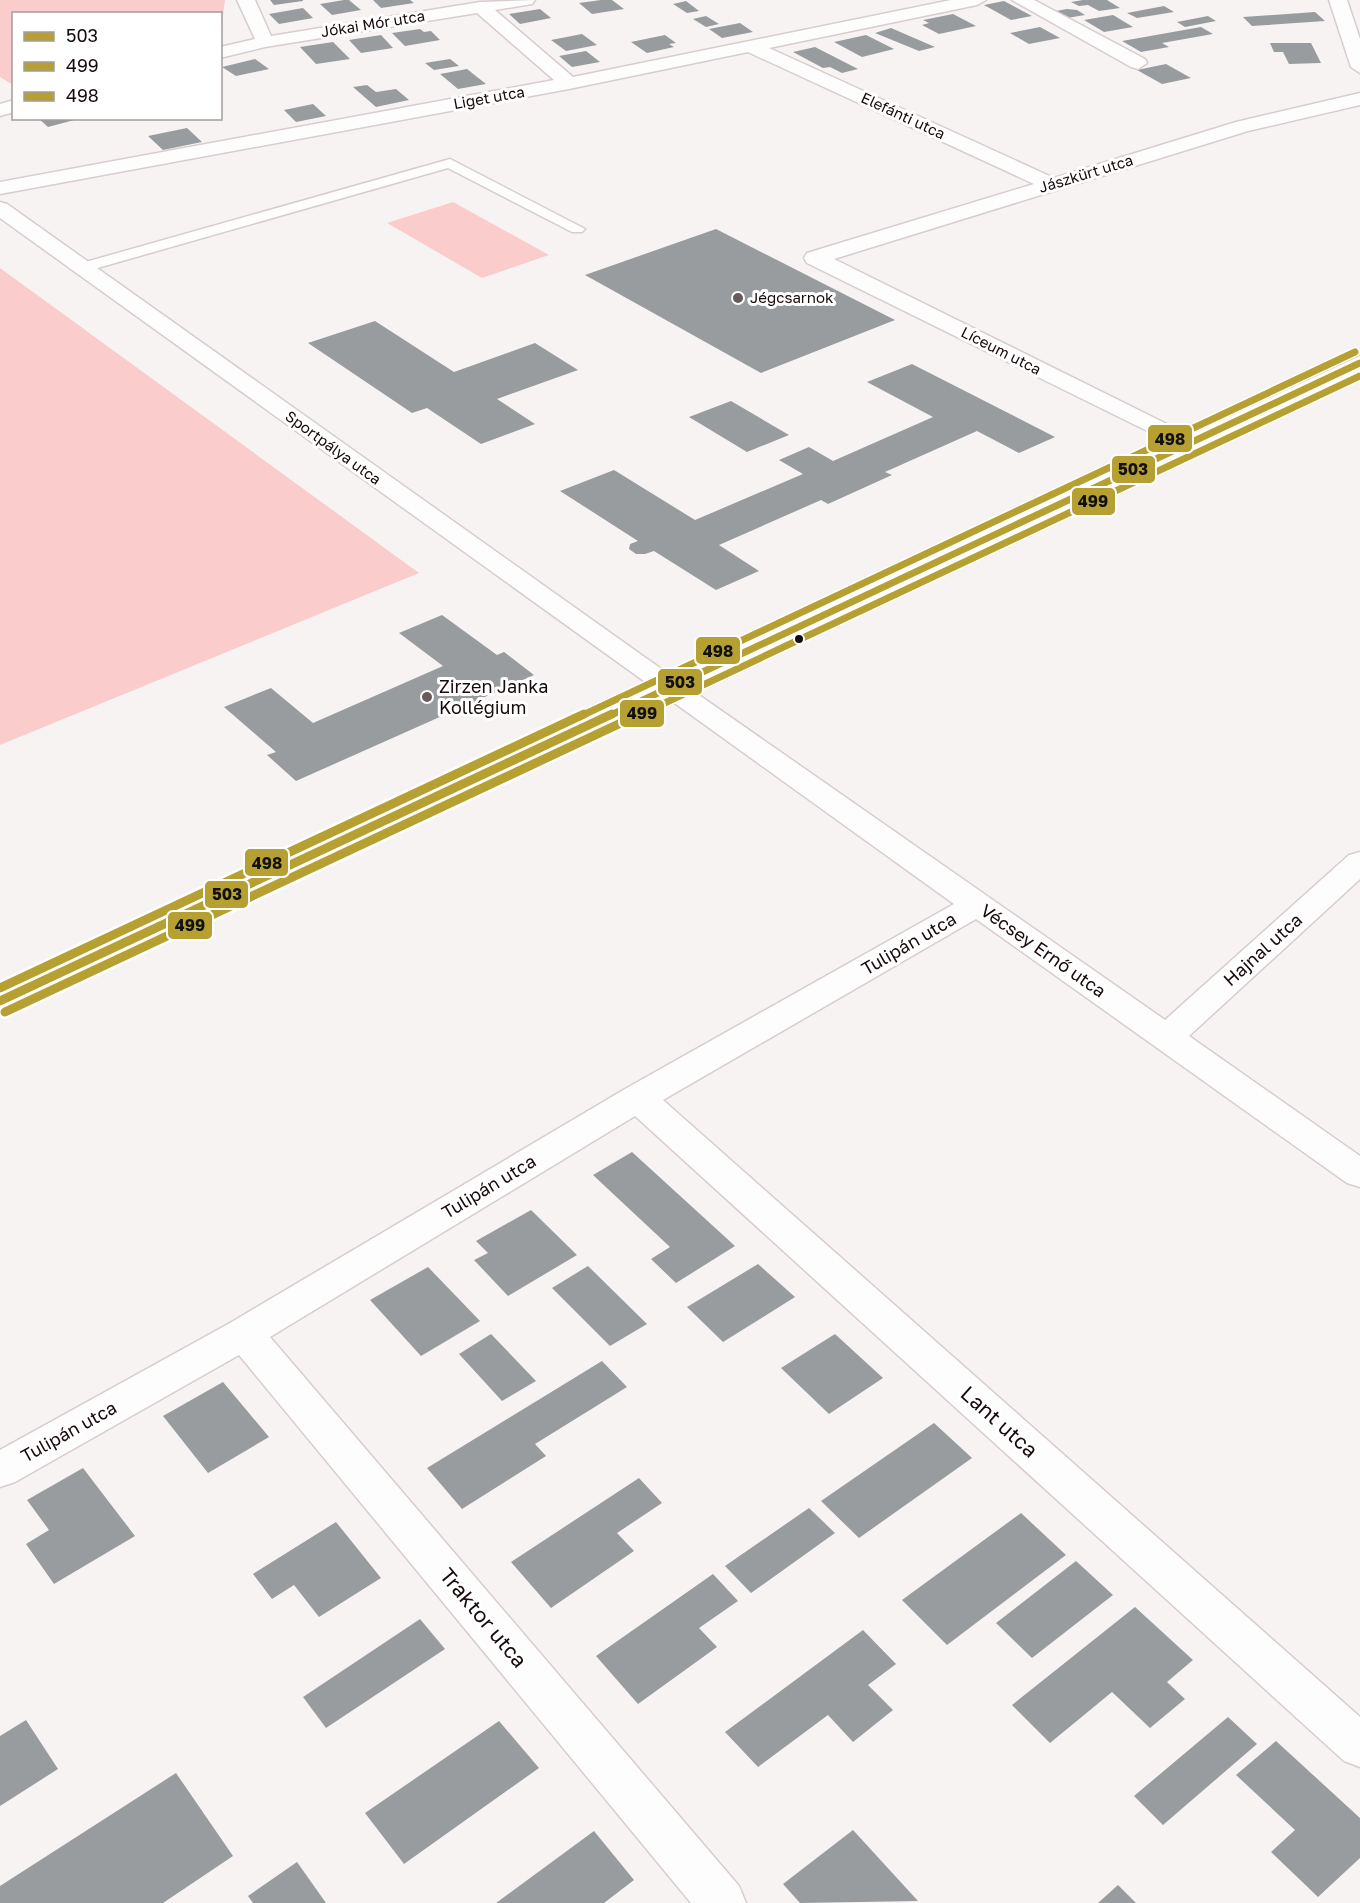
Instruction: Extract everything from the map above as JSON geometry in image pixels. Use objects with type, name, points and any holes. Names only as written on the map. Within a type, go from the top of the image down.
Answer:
[{"type":"street","points":[[246,0],[265,42]]},
{"type":"street","name":"Jókai Mór utca","points":[[222,53],[265,42],[526,0]]},
{"type":"street","name":"Liget utca","points":[[0,188],[569,83],[977,0]]},
{"type":"street","points":[[1021,0],[1138,63]]},
{"type":"street","points":[[1338,0],[1360,67]]},
{"type":"street","points":[[480,7],[569,83]]},
{"type":"street","name":"Elefánti utca","points":[[752,46],[1053,185]]},
{"type":"street","name":"Jászkürt utca","points":[[815,258],[1243,126],[1360,99]]},
{"type":"street","name":"Sportpálya utca","points":[[0,208],[667,686]]},
{"type":"street","name":"Líceum utca","points":[[815,258],[1188,444]]},
{"type":"street","points":[[0,1001],[667,686],[1360,363]]},
{"type":"street","name":"Vécsey Ernő utca","points":[[667,686],[1360,1174]]},
{"type":"street","name":"Hajnal utca","points":[[1166,1038],[1360,862]]},
{"type":"street","name":"Tulipán utca","points":[[0,1470],[244,1334],[638,1098],[977,905]]},
{"type":"street","name":"Lant utca","points":[[638,1098],[1360,1746]]},
{"type":"street","name":"Traktor utca","points":[[244,1334],[722,1903]]},
{"type":"lane","points":[[81,268],[450,163],[577,229]]},
{"type":"shaded area","points":[[0,0],[225,0],[222,22],[222,12],[12,12],[12,84],[0,77]]},
{"type":"shaded area","points":[[453,202],[549,255],[482,278],[387,223]]},
{"type":"shaded area","points":[[0,268],[419,573],[0,745]]},
{"type":"building","points":[[270,0],[303,0],[303,1],[274,5]]},
{"type":"building","points":[[349,0],[361,10],[332,15],[320,4]]},
{"type":"building","points":[[373,0],[410,0],[414,3],[381,8]]},
{"type":"building","points":[[612,0],[624,9],[592,14],[579,3]]},
{"type":"building","points":[[1107,0],[1120,8],[1099,11],[1088,5],[1079,6],[1071,2]]},
{"type":"building","points":[[686,1],[699,11],[687,13],[673,4]]},
{"type":"building","points":[[1004,1],[1032,16],[1011,20],[984,5]]},
{"type":"building","points":[[1164,6],[1174,12],[1137,18],[1127,13]]},
{"type":"building","points":[[303,8],[313,18],[279,24],[269,14]]},
{"type":"building","points":[[540,9],[551,18],[520,24],[509,14]]},
{"type":"building","points":[[1077,10],[1085,15],[1067,18],[1056,11]]},
{"type":"building","points":[[1315,12],[1325,21],[1252,26],[1243,17]]},
{"type":"building","points":[[953,14],[976,26],[939,34],[922,25],[929,23],[923,20]]},
{"type":"building","points":[[1113,15],[1133,27],[1104,32],[1084,20]]},
{"type":"building","points":[[706,16],[719,24],[706,27],[693,19]]},
{"type":"building","points":[[1208,16],[1216,21],[1185,27],[1177,22]]},
{"type":"building","points":[[740,23],[753,32],[722,38],[709,29]]},
{"type":"building","points":[[1040,27],[1060,38],[1029,44],[1010,33]]},
{"type":"building","points":[[1201,27],[1213,34],[1162,43],[1169,47],[1141,52],[1122,41]]},
{"type":"building","points":[[891,28],[935,47],[919,51],[875,33]]},
{"type":"building","points":[[420,29],[424,32],[431,31],[440,40],[405,46],[392,33]]},
{"type":"building","points":[[582,34],[597,45],[566,51],[551,40]]},
{"type":"building","points":[[381,35],[393,48],[361,53],[349,40]]},
{"type":"building","points":[[665,35],[676,43],[669,44],[674,47],[647,53],[631,42]]},
{"type":"building","points":[[866,35],[894,49],[862,57],[834,42]]},
{"type":"building","points":[[333,42],[350,59],[316,64],[300,47]]},
{"type":"building","points":[[1270,43],[1311,43],[1321,63],[1289,64],[1283,52],[1274,52]]},
{"type":"building","points":[[815,47],[858,69],[842,73],[830,67],[823,68],[793,52]]},
{"type":"building","points":[[586,51],[600,62],[572,67],[559,56]]},
{"type":"building","points":[[255,59],[269,69],[236,76],[222,67]]},
{"type":"building","points":[[450,59],[459,66],[434,70],[425,63]]},
{"type":"building","points":[[1166,64],[1191,78],[1162,84],[1137,70]]},
{"type":"building","points":[[467,69],[486,84],[458,89],[440,74]]},
{"type":"building","points":[[367,85],[376,92],[396,89],[409,100],[376,107],[353,87]]},
{"type":"building","points":[[313,104],[326,116],[296,122],[284,110]]},
{"type":"building","points":[[40,120],[74,120],[48,127]]},
{"type":"building","points":[[187,128],[202,142],[163,150],[148,136]]},
{"type":"building","name":"Jégcsarnok","points":[[716,229],[895,320],[761,373],[585,275]]},
{"type":"building","points":[[375,321],[454,372],[535,343],[578,370],[497,399],[535,424],[481,444],[427,408],[412,413],[308,343]]},
{"type":"building","points":[[912,364],[1055,437],[1019,453],[977,431],[885,472],[892,475],[828,504],[821,500],[719,545],[759,571],[716,590],[654,551],[636,554],[629,549],[630,544],[638,541],[560,491],[614,470],[695,520],[803,474],[779,460],[809,447],[833,461],[933,417],[867,382]]},
{"type":"building","points":[[731,401],[789,435],[747,452],[689,417]]},
{"type":"building","name":"Zirzen Janka Kollégium","points":[[442,615],[497,655],[504,652],[534,675],[296,781],[267,755],[276,752],[224,707],[271,688],[313,723],[443,666],[399,633]]},
{"type":"building","points":[[632,1152],[735,1246],[676,1283],[651,1259],[670,1247],[593,1175]]},
{"type":"building","points":[[531,1210],[577,1255],[508,1296],[474,1260],[488,1253],[476,1241]]},
{"type":"building","points":[[758,1264],[795,1297],[723,1342],[687,1307]]},
{"type":"building","points":[[588,1266],[647,1324],[610,1346],[552,1288]]},
{"type":"building","points":[[428,1267],[480,1321],[421,1356],[370,1300]]},
{"type":"building","points":[[491,1334],[536,1381],[502,1401],[459,1354]]},
{"type":"building","points":[[835,1334],[883,1378],[829,1414],[781,1368]]},
{"type":"building","points":[[602,1361],[627,1387],[535,1444],[546,1456],[462,1509],[427,1468]]},
{"type":"building","points":[[223,1382],[269,1437],[208,1473],[163,1416]]},
{"type":"building","points":[[934,1423],[972,1458],[859,1538],[821,1501]]},
{"type":"building","points":[[83,1468],[135,1536],[54,1584],[26,1544],[49,1530],[27,1500]]},
{"type":"building","points":[[639,1478],[662,1503],[617,1533],[634,1551],[551,1608],[511,1562]]},
{"type":"building","points":[[809,1508],[835,1533],[751,1593],[725,1566]]},
{"type":"building","points":[[1021,1513],[1066,1555],[947,1645],[902,1600]]},
{"type":"building","points":[[336,1522],[381,1578],[319,1617],[294,1585],[272,1599],[253,1574]]},
{"type":"building","points":[[1076,1561],[1113,1595],[1032,1658],[996,1623]]},
{"type":"building","points":[[713,1574],[738,1601],[699,1628],[717,1647],[638,1704],[596,1656]]},
{"type":"building","points":[[1135,1607],[1193,1660],[1167,1682],[1185,1699],[1150,1728],[1112,1692],[1050,1743],[1012,1705]]},
{"type":"building","points":[[420,1619],[445,1649],[326,1728],[303,1697]]},
{"type":"building","points":[[863,1630],[896,1664],[868,1685],[893,1710],[853,1742],[828,1715],[758,1767],[725,1732]]},
{"type":"building","points":[[1228,1717],[1257,1744],[1163,1825],[1134,1796]]},
{"type":"building","points":[[26,1720],[58,1769],[0,1806],[0,1736]]},
{"type":"building","points":[[499,1721],[539,1768],[404,1864],[365,1813]]},
{"type":"building","points":[[1276,1741],[1360,1818],[1360,1858],[1318,1897],[1271,1852],[1295,1830],[1236,1775]]},
{"type":"building","points":[[176,1773],[233,1856],[163,1903],[0,1903],[0,1886]]},
{"type":"building","points":[[853,1830],[918,1901],[800,1903],[783,1884]]},
{"type":"building","points":[[594,1831],[634,1880],[604,1903],[496,1903]]},
{"type":"building","points":[[297,1862],[326,1903],[253,1903],[248,1896]]},
{"type":"building","points":[[1118,1885],[1136,1903],[1098,1903]]},
{"type":"transit line","name":"498","points":[[0,988],[1355,352]]},
{"type":"transit line","name":"503","points":[[0,1001],[1360,363]]},
{"type":"transit line","name":"499","points":[[5,1012],[1360,376]]},
{"type":"place","name":"Jégcsarnok","points":[[738,298]]},
{"type":"place","name":"Zirzen Janka Kollégium","points":[[427,697]]}]
